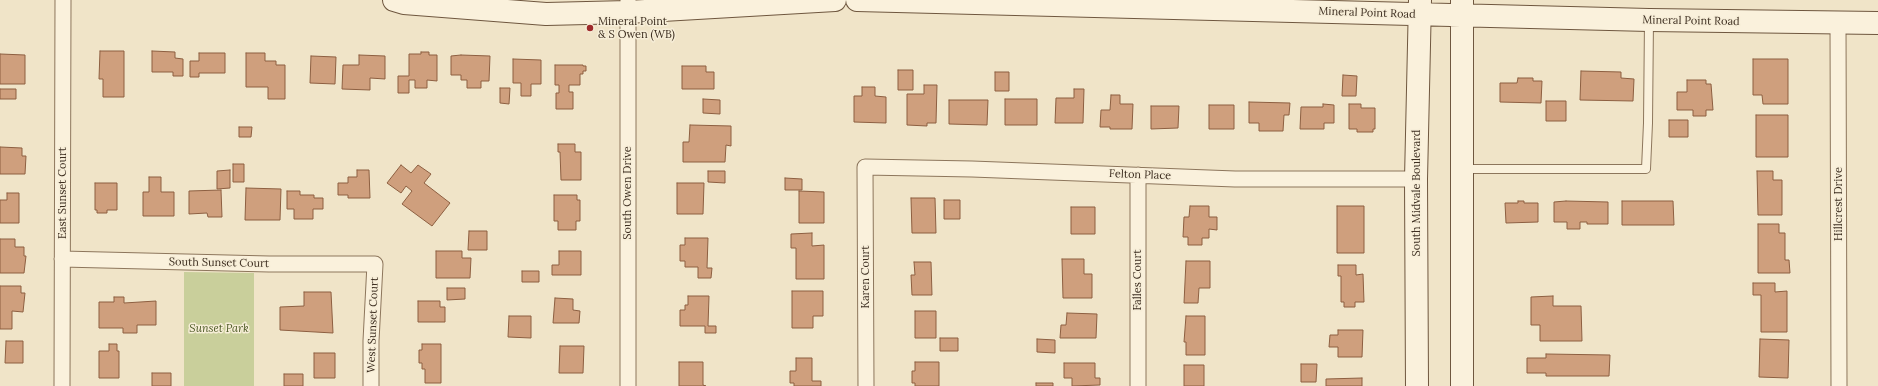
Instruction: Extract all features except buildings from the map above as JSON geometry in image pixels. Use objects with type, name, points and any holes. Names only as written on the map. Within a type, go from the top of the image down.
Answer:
[{"type":"main road","points":[[394,0],[404,3],[546,14],[628,6],[834,0]]},
{"type":"main road","name":"Mineral Point Road","points":[[857,0],[1420,7],[1462,8],[1649,20],[1878,23]]},
{"type":"main road","name":"South Midvale Boulevard","points":[[1418,386],[1416,179],[1420,7]]},
{"type":"main road","points":[[1462,8],[1462,386]]},
{"type":"street","name":"East Sunset Court","points":[[62,386],[63,0]]},
{"type":"street","name":"South Owen Drive","points":[[628,6],[628,386]]},
{"type":"street","name":"Hillcrest Drive","points":[[1838,23],[1839,386]]},
{"type":"street","name":"Felton Place","points":[[865,167],[972,169],[1235,179],[1416,179]]},
{"type":"street","name":"Karen Court","points":[[865,167],[866,386]]},
{"type":"street","name":"Falles Court","points":[[1138,175],[1138,386]]},
{"type":"street","name":"South Sunset Court","points":[[62,259],[269,264],[375,264]]},
{"type":"street","name":"West Sunset Court","points":[[371,386],[371,341],[375,264]]},
{"type":"lane","points":[[1462,169],[1646,169],[1649,20]]},
{"type":"green space","name":"Sunset Park","points":[[184,272],[254,273],[254,386],[184,386]]},
{"type":"place","name":"Mineral Point & S Owen (WB)","points":[[590,28]]}]
